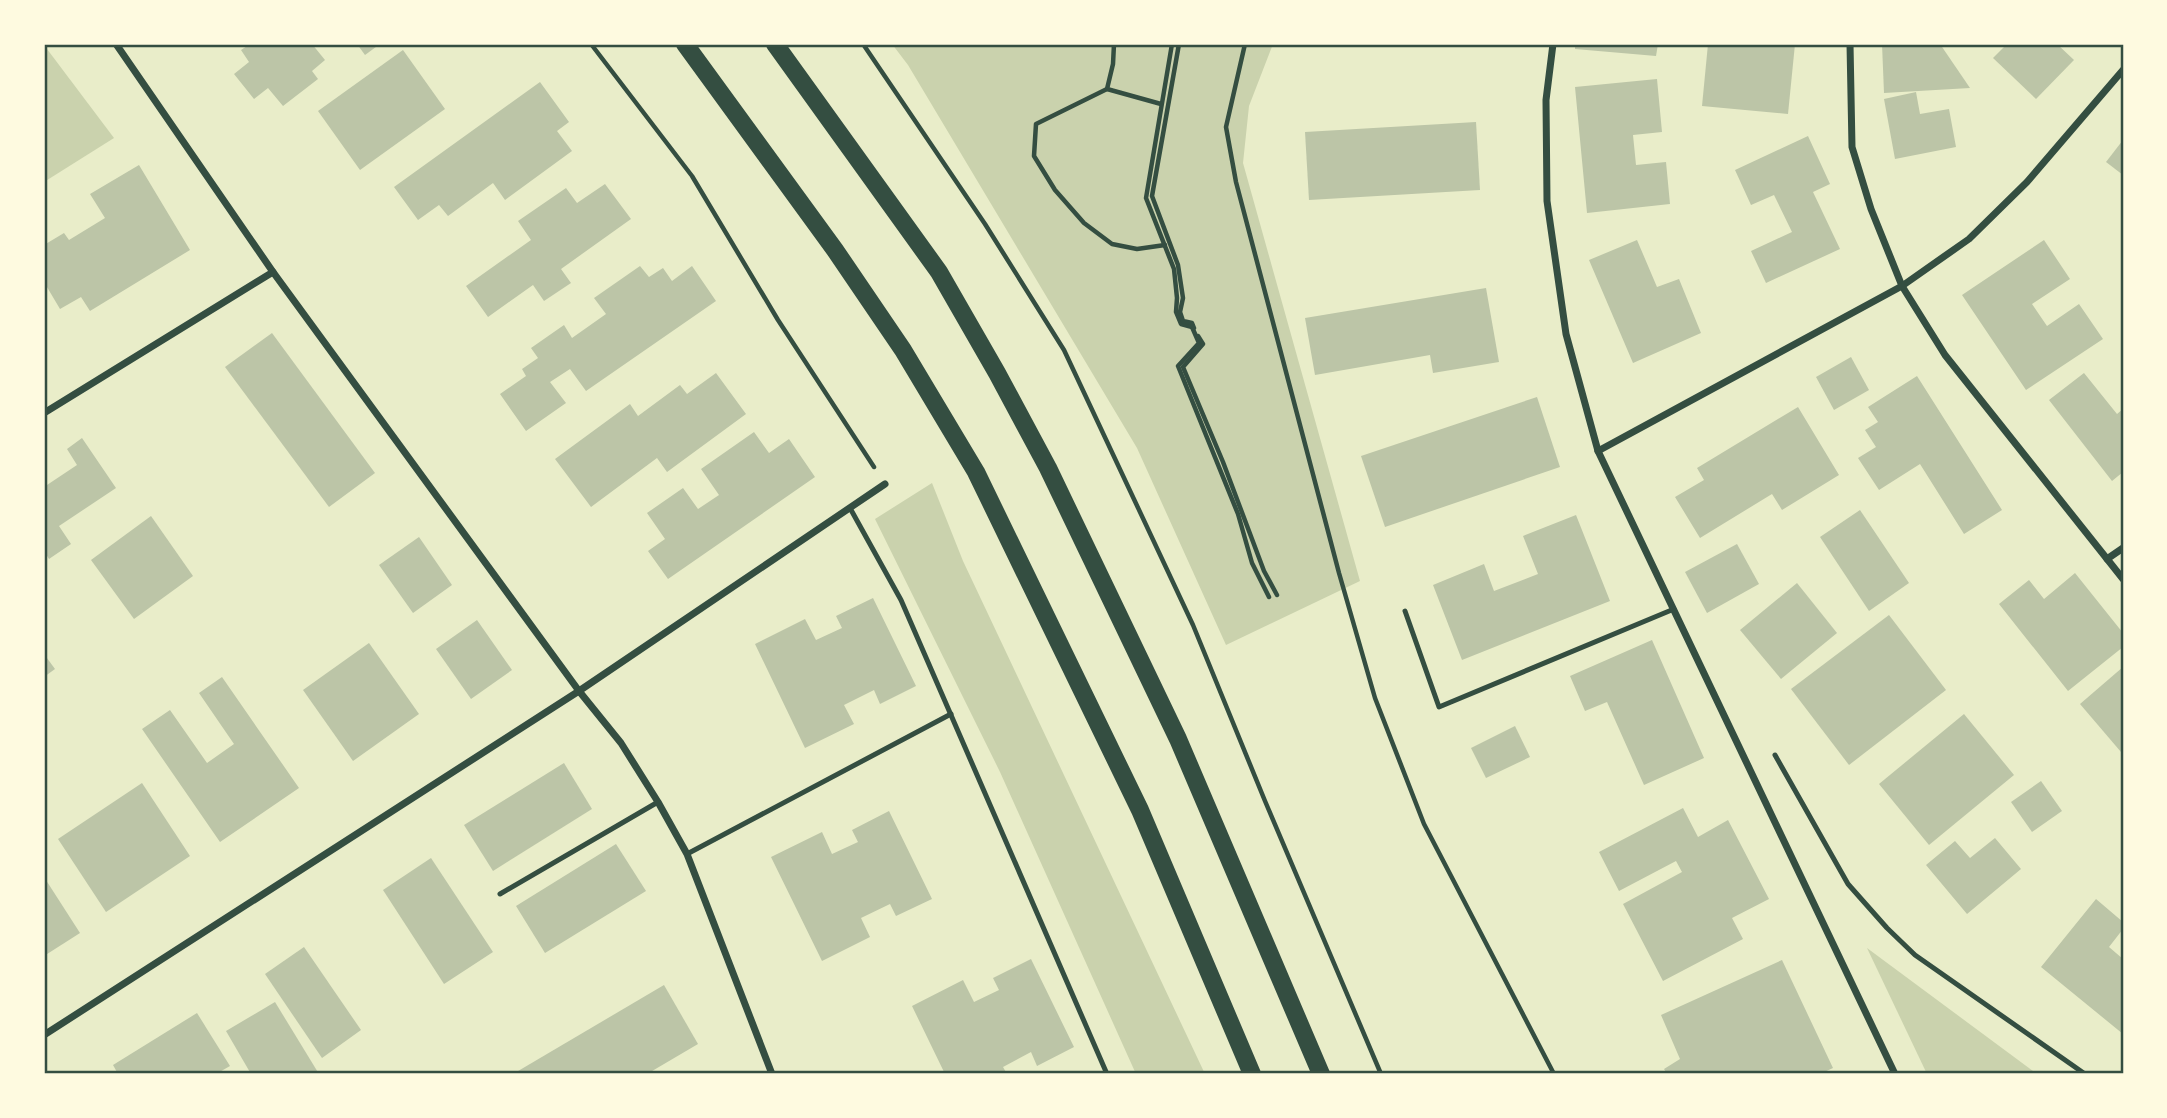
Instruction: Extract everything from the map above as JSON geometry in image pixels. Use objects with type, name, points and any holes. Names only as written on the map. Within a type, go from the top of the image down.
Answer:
[{"type":"main road","points":[[685,44],[835,250],[888,328],[976,472],[1140,810],[1252,1074]]},
{"type":"main road","points":[[775,44],[939,272],[1036,444],[1178,739],[1321,1074]]},
{"type":"street","points":[[116,44],[273,272],[579,691],[621,744],[658,802],[687,854],[772,1074]]},
{"type":"street","points":[[1553,44],[1546,100],[1547,201],[1566,334],[1598,451],[1895,1074]]},
{"type":"street","points":[[1850,44],[1852,148],[1871,209],[1902,286],[1945,355],[2123,579]]},
{"type":"street","points":[[1598,451],[1902,286],[1969,239],[2027,182],[2123,70]]},
{"type":"street","points":[[44,413],[273,272]]},
{"type":"street","points":[[44,1035],[579,691],[886,484]]},
{"type":"street","points":[[2107,559],[2123,548]]},
{"type":"lane","points":[[850,508],[901,600],[1107,1074]]},
{"type":"lane","points":[[1405,611],[1439,707],[1674,609]]},
{"type":"lane","points":[[687,854],[951,714]]},
{"type":"lane","points":[[1775,755],[1848,884],[1887,928],[1915,956],[2085,1074]]},
{"type":"lane","points":[[500,894],[658,802]]},
{"type":"path","points":[[591,44],[692,176],[778,320],[886,484]]},
{"type":"path","points":[[863,44],[985,224],[1064,350],[1193,625],[1381,1074]]},
{"type":"path","points":[[1107,89],[1113,65],[1114,44]]},
{"type":"path","points":[[1172,44],[1146,198],[1174,269],[1176,312],[1181,324],[1192,327],[1199,343],[1178,366],[1238,514],[1252,563],[1269,597]]},
{"type":"path","points":[[1179,44],[1152,196],[1178,265],[1183,298],[1180,312],[1183,321],[1192,323],[1203,344],[1183,367],[1223,462],[1264,571],[1277,595]]},
{"type":"path","points":[[1245,44],[1226,127],[1236,182],[1339,573],[1375,698],[1424,824],[1554,1074]]},
{"type":"path","points":[[1161,104],[1107,89],[1036,124],[1034,156],[1055,190],[1084,223],[1112,244],[1137,249],[1165,245]]},
{"type":"green space","points":[[892,44],[1273,44],[1249,106],[1243,163],[1360,581],[1226,645],[1137,448],[908,65]]},
{"type":"green space","points":[[44,45],[114,138],[44,182]]},
{"type":"green space","points":[[932,483],[963,561],[1205,1074],[1136,1074],[1000,772],[875,519]]},
{"type":"green space","points":[[1867,948],[2037,1074],[1927,1074]]},
{"type":"building","points":[[250,44],[312,44],[325,60],[312,71],[318,79],[283,106],[268,88],[254,99],[234,74],[249,62],[241,50]]},
{"type":"building","points":[[357,44],[380,44],[365,55]]},
{"type":"building","points":[[1575,44],[1658,44],[1656,56],[1575,49]]},
{"type":"building","points":[[1708,44],[1795,44],[1788,114],[1702,106]]},
{"type":"building","points":[[1882,44],[1940,44],[1970,88],[1884,93]]},
{"type":"building","points":[[2007,44],[2057,44],[2074,60],[2036,99],[1993,58]]},
{"type":"building","points":[[403,50],[445,109],[360,170],[318,111]]},
{"type":"building","points":[[1657,79],[1662,132],[1633,135],[1636,165],[1666,162],[1670,204],[1587,213],[1575,87]]},
{"type":"building","points":[[540,82],[569,122],[557,131],[572,151],[505,200],[493,183],[448,216],[439,205],[418,220],[394,187]]},
{"type":"building","points":[[1916,92],[1920,114],[1949,109],[1956,147],[1895,159],[1884,99]]},
{"type":"building","points":[[1476,122],[1480,190],[1309,200],[1305,132]]},
{"type":"building","points":[[1808,136],[1830,184],[1813,192],[1840,249],[1766,283],[1751,251],[1792,232],[1774,195],[1751,205],[1735,170]]},
{"type":"building","points":[[2123,140],[2123,175],[2106,162]]},
{"type":"building","points":[[139,165],[190,250],[90,311],[81,297],[60,309],[44,282],[44,245],[64,233],[69,240],[105,218],[90,194]]},
{"type":"building","points":[[605,184],[631,219],[561,269],[571,283],[544,301],[533,285],[488,317],[466,286],[531,240],[518,221],[566,188],[577,203]]},
{"type":"building","points":[[1637,240],[1657,287],[1679,279],[1701,333],[1633,363],[1589,260]]},
{"type":"building","points":[[2044,240],[2070,279],[2032,304],[2047,326],[2079,304],[2103,339],[2026,390],[1962,295]]},
{"type":"building","points":[[640,266],[649,277],[663,268],[672,281],[692,266],[716,301],[586,391],[570,369],[550,382],[566,403],[526,431],[500,394],[526,376],[522,369],[538,358],[531,348],[564,325],[572,338],[606,314],[594,298]]},
{"type":"building","points":[[1486,288],[1499,362],[1433,373],[1430,355],[1315,375],[1305,318]]},
{"type":"building","points":[[272,333],[375,473],[329,507],[225,367]]},
{"type":"building","points":[[1851,357],[1869,390],[1834,410],[1816,377]]},
{"type":"building","points":[[716,373],[746,414],[667,472],[657,458],[591,507],[555,459],[630,404],[638,416],[680,385],[687,394]]},
{"type":"building","points":[[2084,373],[2117,414],[2123,409],[2123,472],[2112,481],[2049,400]]},
{"type":"building","points":[[1917,376],[2002,510],[1964,534],[1920,464],[1879,490],[1858,458],[1876,447],[1865,430],[1878,422],[1868,407]]},
{"type":"building","points":[[1537,397],[1560,467],[1385,527],[1361,456]]},
{"type":"building","points":[[1798,407],[1839,475],[1782,510],[1772,494],[1700,538],[1675,497],[1704,480],[1697,468]]},
{"type":"building","points":[[754,432],[769,453],[789,439],[815,477],[668,579],[648,551],[665,539],[647,513],[683,488],[698,509],[719,495],[701,469]]},
{"type":"building","points":[[82,438],[116,488],[59,526],[71,544],[49,559],[44,551],[44,487],[77,465],[67,449]]},
{"type":"building","points":[[1860,510],[1909,583],[1869,611],[1820,537]]},
{"type":"building","points":[[1576,515],[1610,601],[1462,660],[1433,585],[1484,564],[1494,591],[1538,574],[1523,536]]},
{"type":"building","points":[[151,516],[193,576],[134,619],[91,560]]},
{"type":"building","points":[[419,537],[452,585],[413,613],[379,565]]},
{"type":"building","points":[[1737,544],[1759,584],[1707,613],[1685,572]]},
{"type":"building","points":[[2075,573],[2123,633],[2123,647],[2068,691],[1999,604],[2029,580],[2044,599]]},
{"type":"building","points":[[1797,583],[1837,633],[1781,679],[1740,630]]},
{"type":"building","points":[[873,598],[916,686],[880,704],[874,690],[844,705],[854,724],[805,748],[755,644],[805,619],[816,640],[842,628],[836,616]]},
{"type":"building","points":[[1889,615],[1946,690],[1849,765],[1791,689]]},
{"type":"building","points":[[477,620],[512,670],[471,699],[436,649]]},
{"type":"building","points":[[1652,640],[1704,758],[1644,785],[1607,702],[1585,711],[1570,676]]},
{"type":"building","points":[[369,643],[419,714],[353,761],[303,690]]},
{"type":"building","points":[[44,654],[55,669],[44,677]]},
{"type":"building","points":[[2123,667],[2123,750],[2121,752],[2080,704]]},
{"type":"building","points":[[222,677],[299,788],[220,842],[142,729],[170,710],[207,763],[234,744],[199,693]]},
{"type":"building","points":[[1964,714],[2014,775],[1929,845],[1879,784]]},
{"type":"building","points":[[1515,726],[1530,757],[1486,778],[1471,748]]},
{"type":"building","points":[[564,763],[592,809],[493,871],[464,825]]},
{"type":"building","points":[[2041,781],[2062,811],[2032,832],[2011,802]]},
{"type":"building","points":[[142,783],[190,856],[106,912],[58,839]]},
{"type":"building","points":[[1683,808],[1698,837],[1728,820],[1769,899],[1732,918],[1743,939],[1663,981],[1623,904],[1682,872],[1676,861],[1619,891],[1599,852]]},
{"type":"building","points":[[889,811],[932,899],[896,916],[890,904],[861,918],[870,937],[822,961],[771,857],[822,832],[832,854],[858,842],[852,830]]},
{"type":"building","points":[[1995,838],[2021,869],[1967,914],[1926,865],[1955,841],[1970,858]]},
{"type":"building","points":[[616,844],[646,891],[545,953],[516,906]]},
{"type":"building","points":[[431,858],[493,952],[444,984],[383,890]]},
{"type":"building","points":[[44,877],[80,933],[44,956]]},
{"type":"building","points":[[2096,899],[2123,922],[2123,929],[2109,947],[2123,959],[2123,1034],[2041,967]]},
{"type":"building","points":[[304,947],[361,1030],[322,1058],[265,974]]},
{"type":"building","points":[[1031,959],[1074,1047],[1037,1066],[1031,1052],[1003,1067],[1007,1074],[945,1074],[912,1006],[963,980],[974,1002],[999,990],[993,978]]},
{"type":"building","points":[[1782,960],[1833,1068],[1820,1074],[1667,1074],[1664,1069],[1680,1059],[1661,1015]]},
{"type":"building","points":[[664,985],[698,1044],[647,1074],[513,1074]]},
{"type":"building","points":[[275,1002],[319,1074],[251,1074],[226,1031]]},
{"type":"building","points":[[197,1013],[230,1066],[216,1074],[118,1074],[113,1065]]}]
